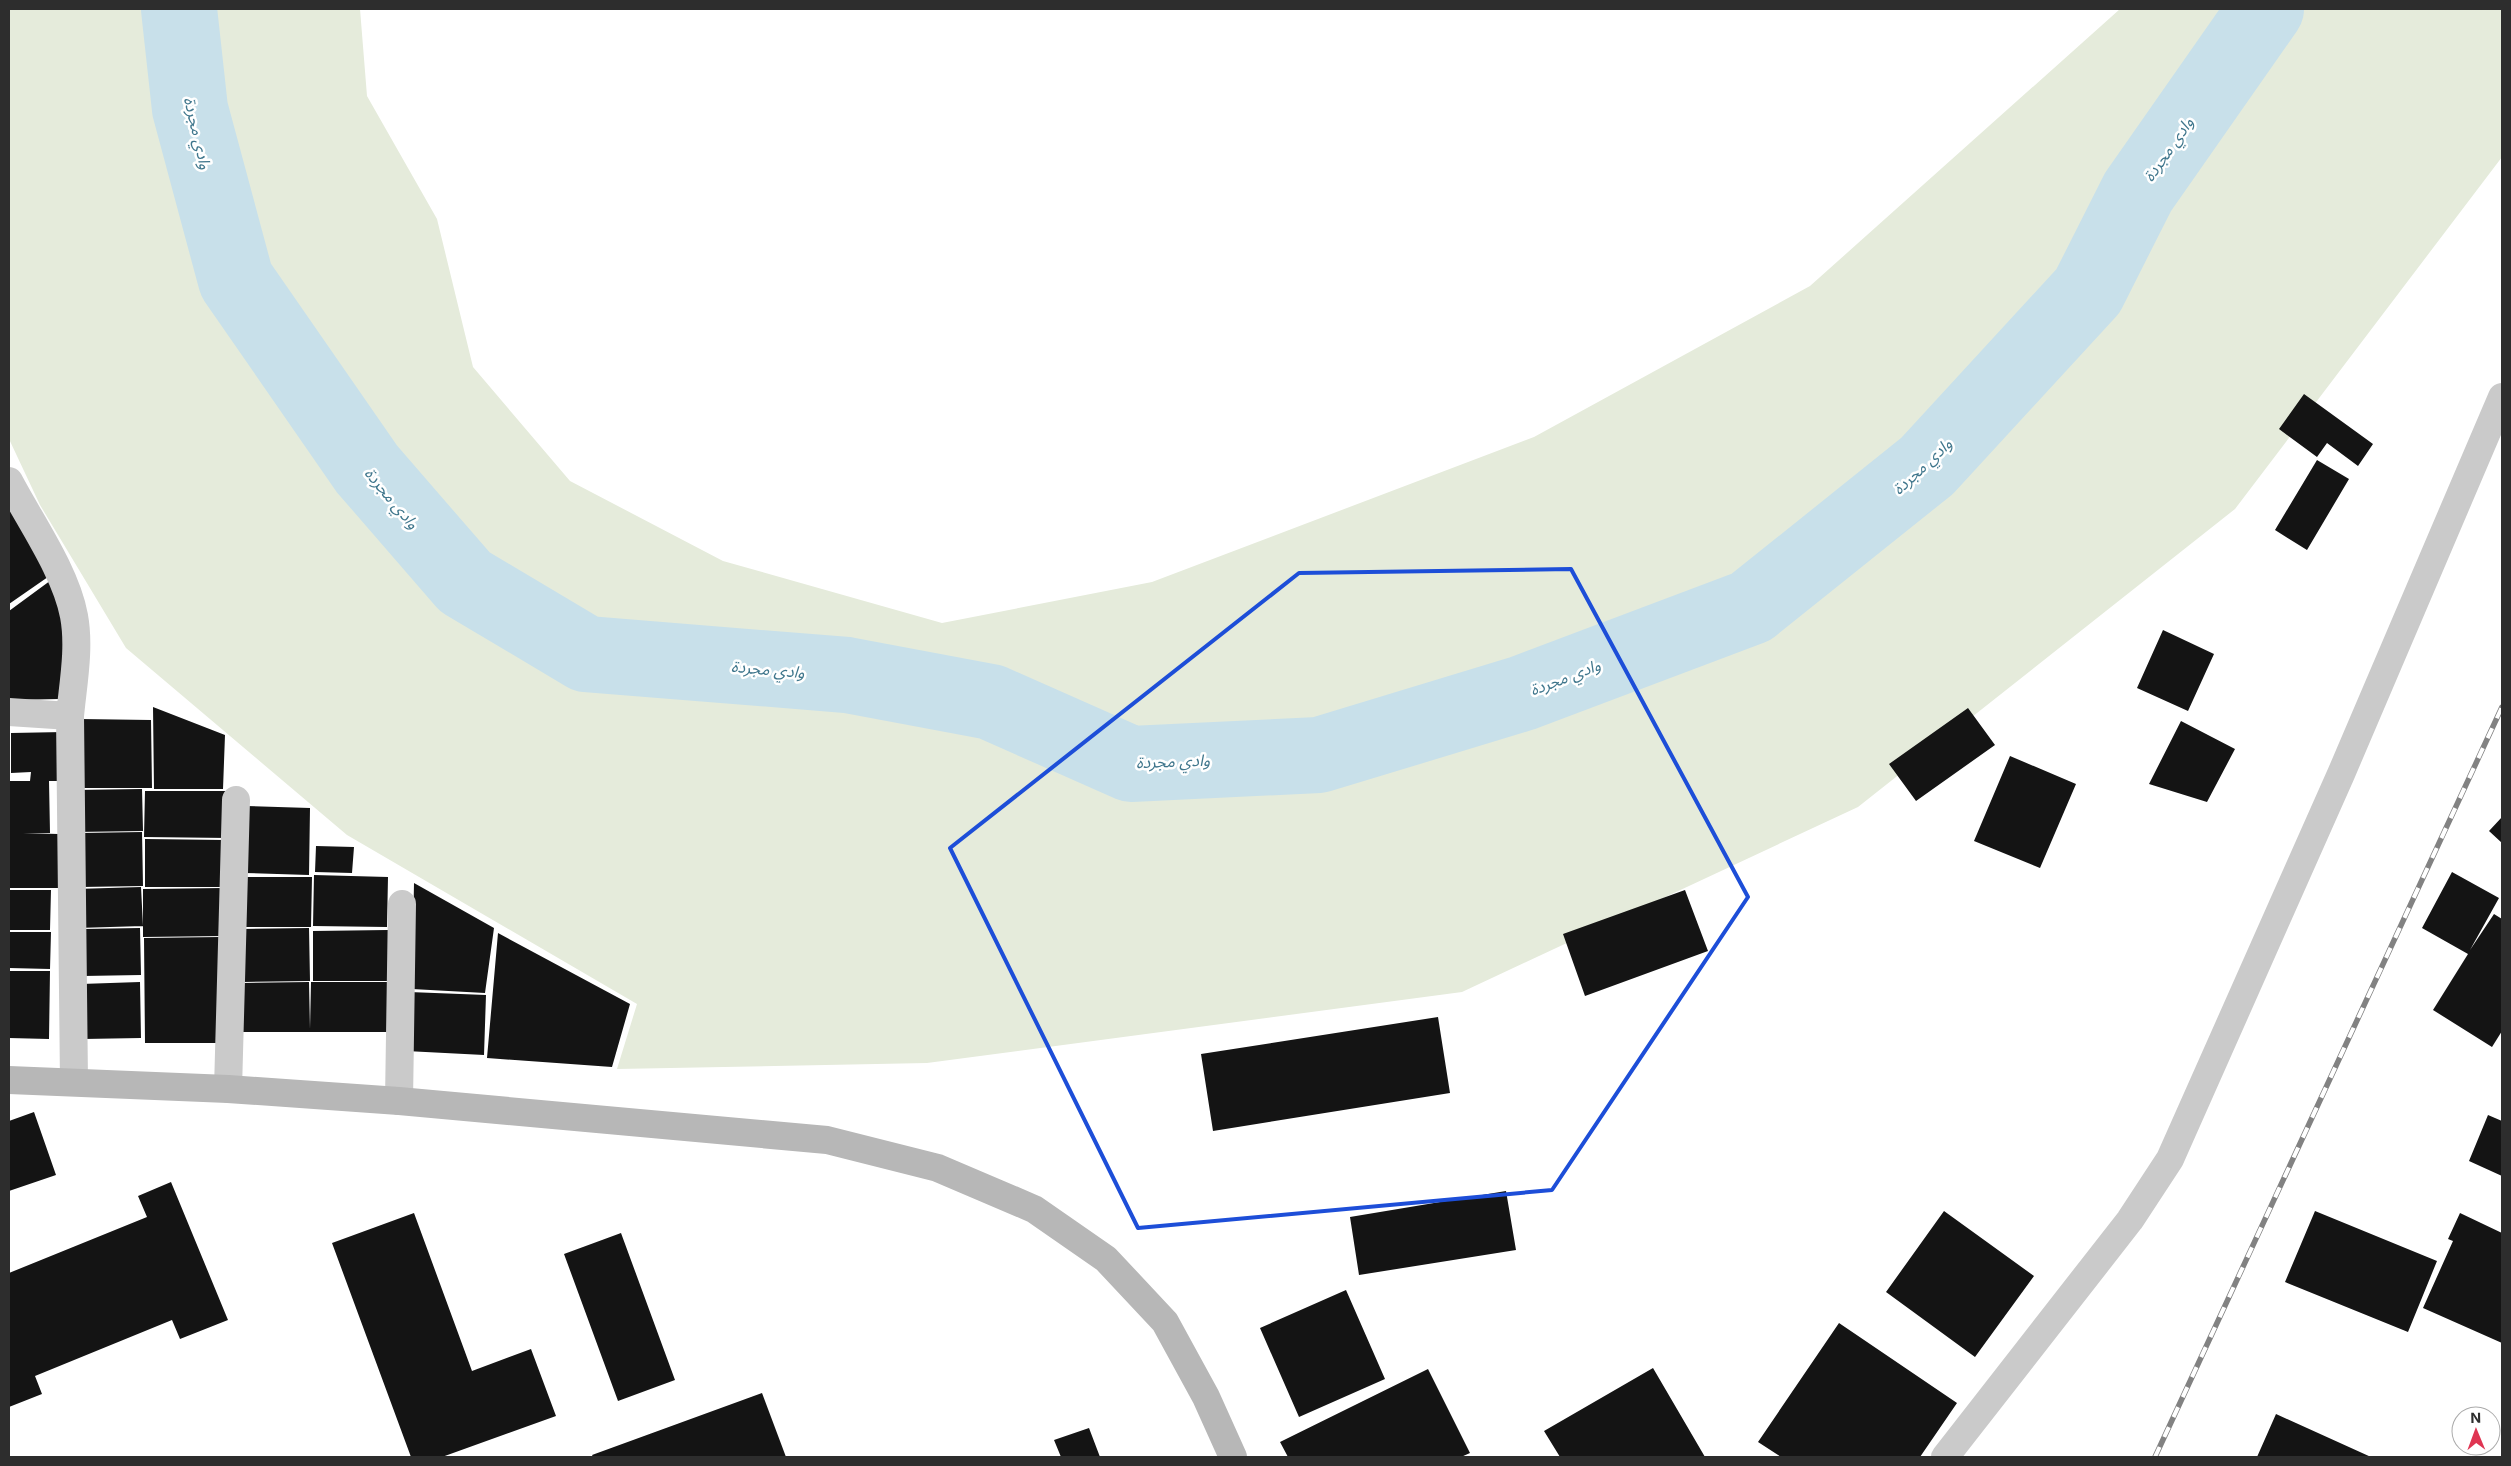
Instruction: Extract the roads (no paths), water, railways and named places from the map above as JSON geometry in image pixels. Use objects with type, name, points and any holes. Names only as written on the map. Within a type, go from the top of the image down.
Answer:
[{"type":"street","points":[[1945,1457],[2130,1220],[2170,1159],[2337,783],[2502,397]]},
{"type":"street","points":[[9,481],[65,586],[74,617],[75,658],[70,716],[74,1082]]},
{"type":"street","points":[[9,712],[70,716]]},
{"type":"street","points":[[228,1089],[236,800]]},
{"type":"street","points":[[399,1100],[402,904]]},
{"type":"street","points":[[9,1080],[228,1089],[399,1100],[827,1140],[938,1168],[1034,1209],[1106,1259],[1165,1322],[1206,1396],[1233,1457]]},
{"type":"waterway","name":"وادي مجردة","points":[[179,9],[190,109],[236,280],[367,469],[465,582],[586,654],[847,675],[991,702],[1131,764],[1319,755],[1523,693],[1751,607],[1927,466],[2088,291],[2138,192],[2266,9]]},
{"type":"railway","points":[[2155,1457],[2502,707]]}]
